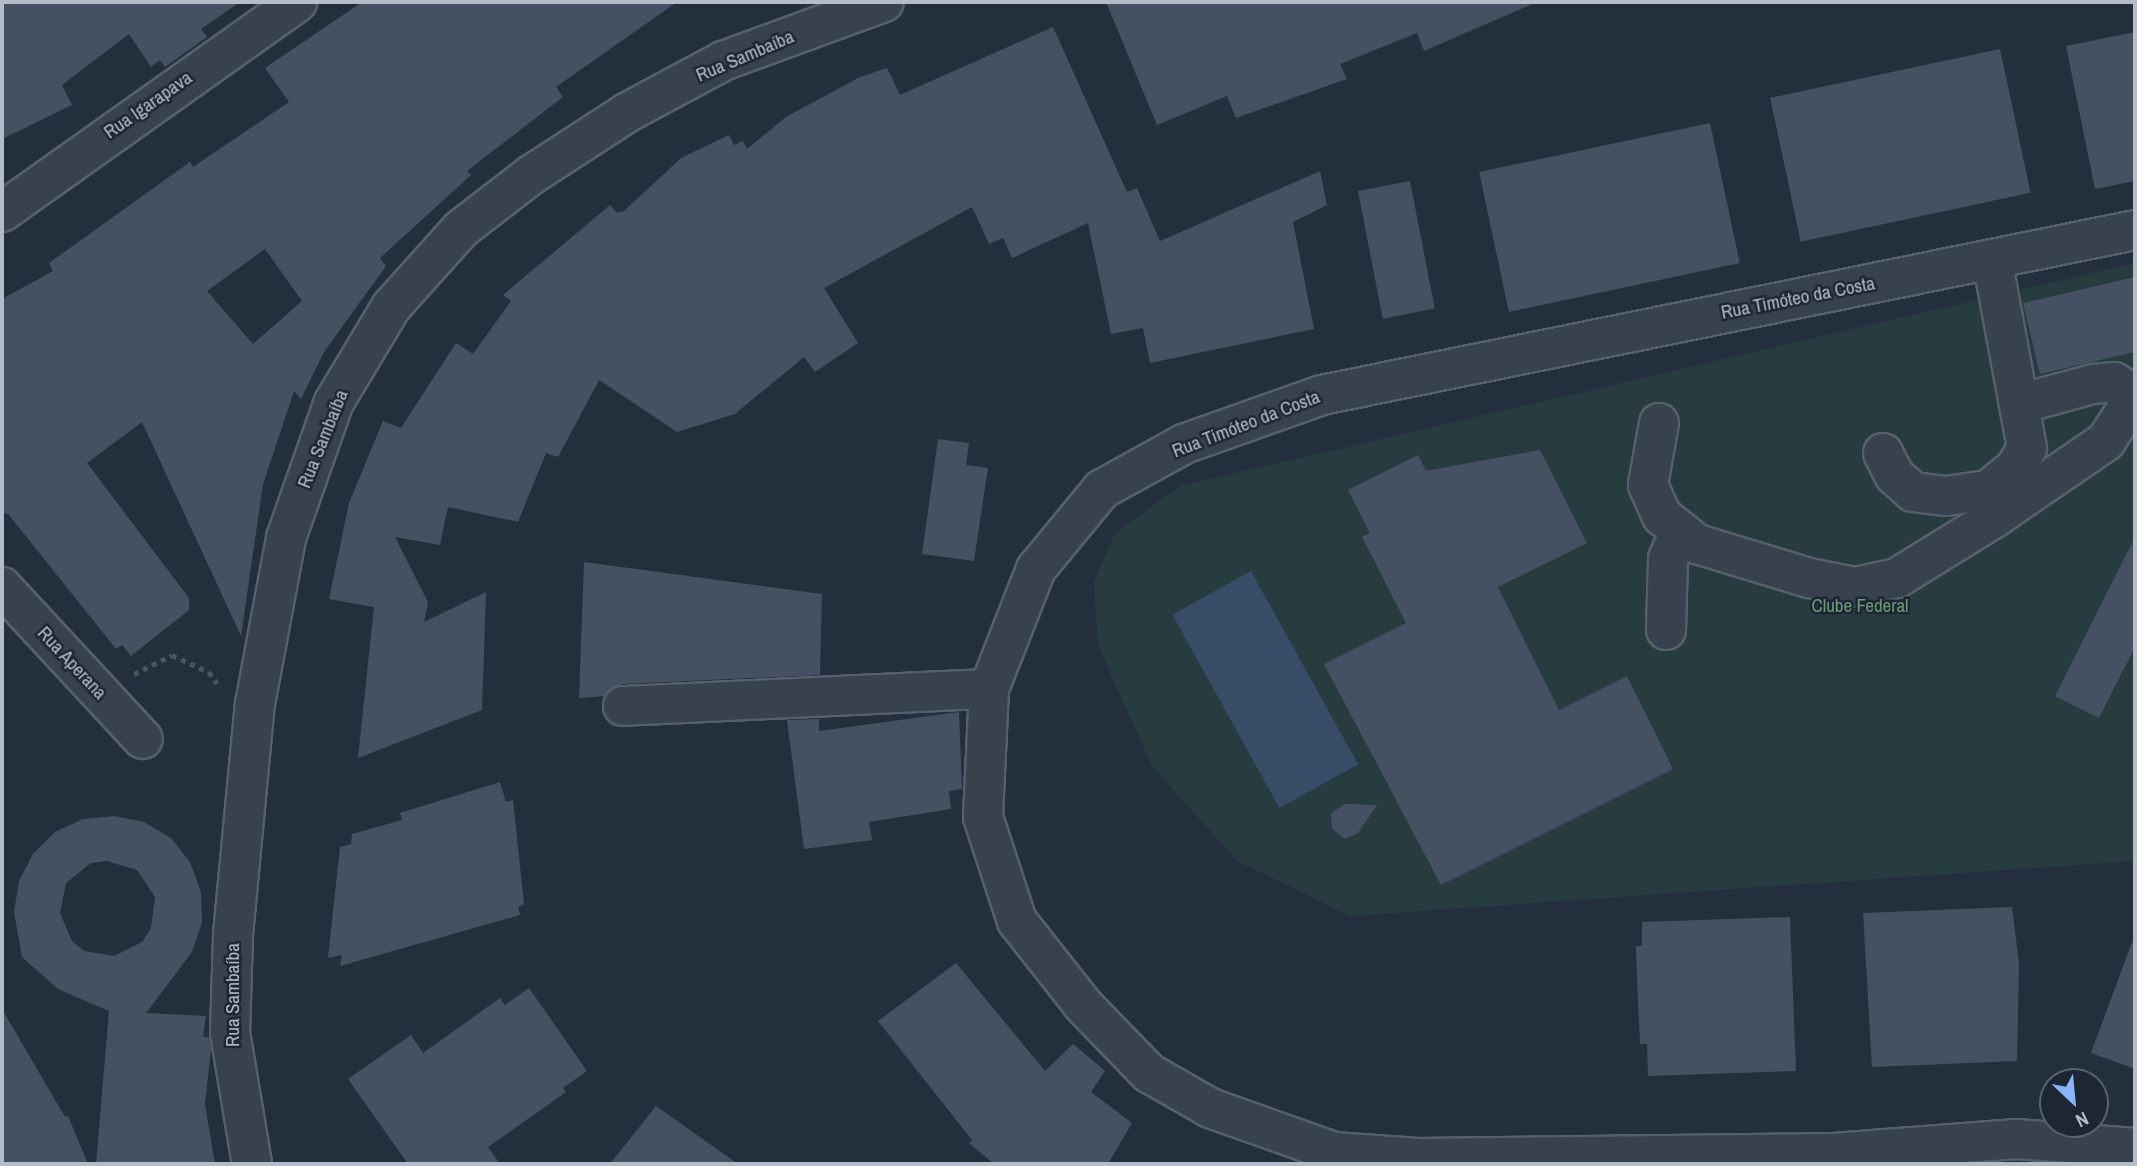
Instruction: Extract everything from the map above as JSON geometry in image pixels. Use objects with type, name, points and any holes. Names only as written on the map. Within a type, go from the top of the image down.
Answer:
[{"type":"street","name":"Rua Igarapava","points":[[2,212],[297,2]]},
{"type":"street","name":"Rua Sambaíba","points":[[252,1164],[242,1120],[230,1018],[233,935],[255,704],[286,538],[334,402],[391,307],[461,229],[531,174],[628,112],[723,61],[884,2]]},
{"type":"street","name":"Rua Timóteo da Costa","points":[[2135,230],[1322,395],[1184,444],[1102,489],[1036,569],[989,689],[983,817],[1017,920],[1083,1005],[1149,1073],[1210,1108],[1334,1152],[1418,1158],[1834,1153],[2016,1139],[2135,1148]]},
{"type":"street","points":[[1991,504],[2027,448],[1992,259]]},
{"type":"street","points":[[1659,423],[1648,485],[1662,516],[1679,533],[1757,564],[1855,587],[1897,578],[1991,504],[2106,441],[2127,409],[2126,390],[2114,382],[2093,384],[2019,404]]},
{"type":"street","points":[[1883,453],[1894,475],[1913,492],[1991,504]]},
{"type":"street","points":[[1666,630],[1668,559],[1679,533]]},
{"type":"street","name":"Rua Aperana","points":[[2,587],[143,739]]},
{"type":"street","points":[[623,706],[989,689]]},
{"type":"street","points":[[242,1120],[278,1164]]},
{"type":"path","points":[[99,691],[173,655],[209,672],[225,691]]},
{"type":"green space","name":"Clube Federal","points":[[2135,263],[2135,861],[1350,916],[1237,861],[1152,766],[1098,646],[1094,582],[1115,533],[1180,486]]},
{"type":"water","points":[[1251,571],[1358,764],[1279,808],[1172,615]]},
{"type":"building","points":[[2,2],[240,2],[201,29],[207,37],[165,67],[160,60],[151,67],[129,34],[62,85],[72,105],[2,139]]},
{"type":"building","points":[[362,2],[677,2],[556,87],[563,97],[467,171],[471,175],[380,258],[386,266],[324,352],[301,399],[294,391],[263,484],[241,636],[142,422],[87,463],[189,598],[189,610],[131,656],[122,645],[116,649],[9,515],[2,512],[2,299],[53,271],[49,263],[190,162],[193,167],[289,102],[265,68]],"holes":[[[265,249],[302,301],[253,344],[207,291]]]},
{"type":"building","points":[[1106,2],[1537,2],[1424,51],[1417,33],[1340,64],[1347,79],[1236,118],[1227,96],[1157,125]]},
{"type":"building","points":[[1053,27],[1127,192],[1137,188],[1160,241],[1320,171],[1327,205],[1293,222],[1314,329],[1150,363],[1143,328],[1111,334],[1088,223],[1012,258],[1003,238],[989,244],[972,207],[824,288],[858,343],[815,372],[804,357],[735,414],[677,432],[599,380],[558,457],[546,453],[518,522],[448,507],[440,545],[395,537],[428,602],[424,622],[486,592],[482,710],[358,758],[374,607],[329,599],[349,503],[383,421],[401,428],[456,343],[473,354],[511,301],[503,295],[610,205],[617,213],[624,211],[681,158],[729,135],[734,145],[743,141],[747,149],[786,117],[860,77],[887,68],[900,95]]},
{"type":"building","points":[[2135,32],[2135,181],[2095,189],[2066,46]]},
{"type":"building","points":[[2000,49],[2031,193],[1801,242],[1770,98]]},
{"type":"building","points":[[1710,123],[1740,263],[1509,312],[1479,172]]},
{"type":"building","points":[[1410,181],[1435,309],[1383,319],[1358,191]]},
{"type":"building","points":[[2135,277],[2135,352],[2040,374],[2023,303]]},
{"type":"building","points":[[938,439],[969,443],[966,465],[988,468],[974,561],[922,554]]},
{"type":"building","points":[[1540,450],[1587,543],[1498,587],[1559,710],[1627,676],[1673,769],[1441,885],[1324,664],[1406,623],[1362,537],[1370,533],[1348,490],[1418,455],[1426,471]]},
{"type":"building","points":[[2135,537],[2135,647],[2099,718],[2055,696]]},
{"type":"building","points":[[584,562],[822,594],[820,675],[622,684],[604,696],[579,698]]},
{"type":"building","points":[[959,712],[962,789],[949,791],[951,809],[869,822],[872,840],[804,849],[787,720],[819,719],[819,731]]},
{"type":"building","points":[[500,782],[506,802],[513,800],[524,904],[518,907],[520,915],[340,966],[342,955],[328,958],[340,847],[351,844],[352,834],[402,820],[400,813]]},
{"type":"building","points":[[1345,804],[1377,805],[1358,833],[1345,839],[1332,829],[1331,813]]},
{"type":"building","points":[[114,816],[144,822],[171,838],[190,862],[201,892],[202,922],[192,952],[146,1013],[206,1016],[203,1036],[209,1038],[211,1049],[205,1104],[215,1164],[96,1164],[109,1011],[58,989],[22,957],[14,912],[19,881],[33,854],[55,832],[83,819]],"holes":[[[107,861],[137,870],[155,897],[151,928],[142,942],[114,956],[84,951],[72,941],[60,913],[66,883],[91,863]]]},
{"type":"building","points":[[2012,907],[2019,964],[2017,1061],[1872,1067],[1863,913]]},
{"type":"building","points":[[1790,917],[1796,1071],[1648,1076],[1647,1044],[1640,1044],[1637,978],[1636,946],[1642,946],[1642,922]]},
{"type":"building","points":[[2132,942],[2135,943],[2135,1069],[2091,1053]]},
{"type":"building","points":[[956,963],[1045,1071],[1073,1044],[1105,1071],[1091,1092],[1132,1123],[1108,1164],[994,1164],[969,1143],[972,1140],[878,1021]]},
{"type":"building","points":[[529,988],[587,1071],[563,1088],[566,1092],[488,1147],[500,1164],[408,1164],[348,1079],[411,1035],[423,1053],[500,998],[505,1005]]},
{"type":"building","points":[[2,1009],[65,1117],[68,1116],[88,1164],[2,1164]]},
{"type":"building","points":[[656,1106],[738,1164],[610,1164]]}]
